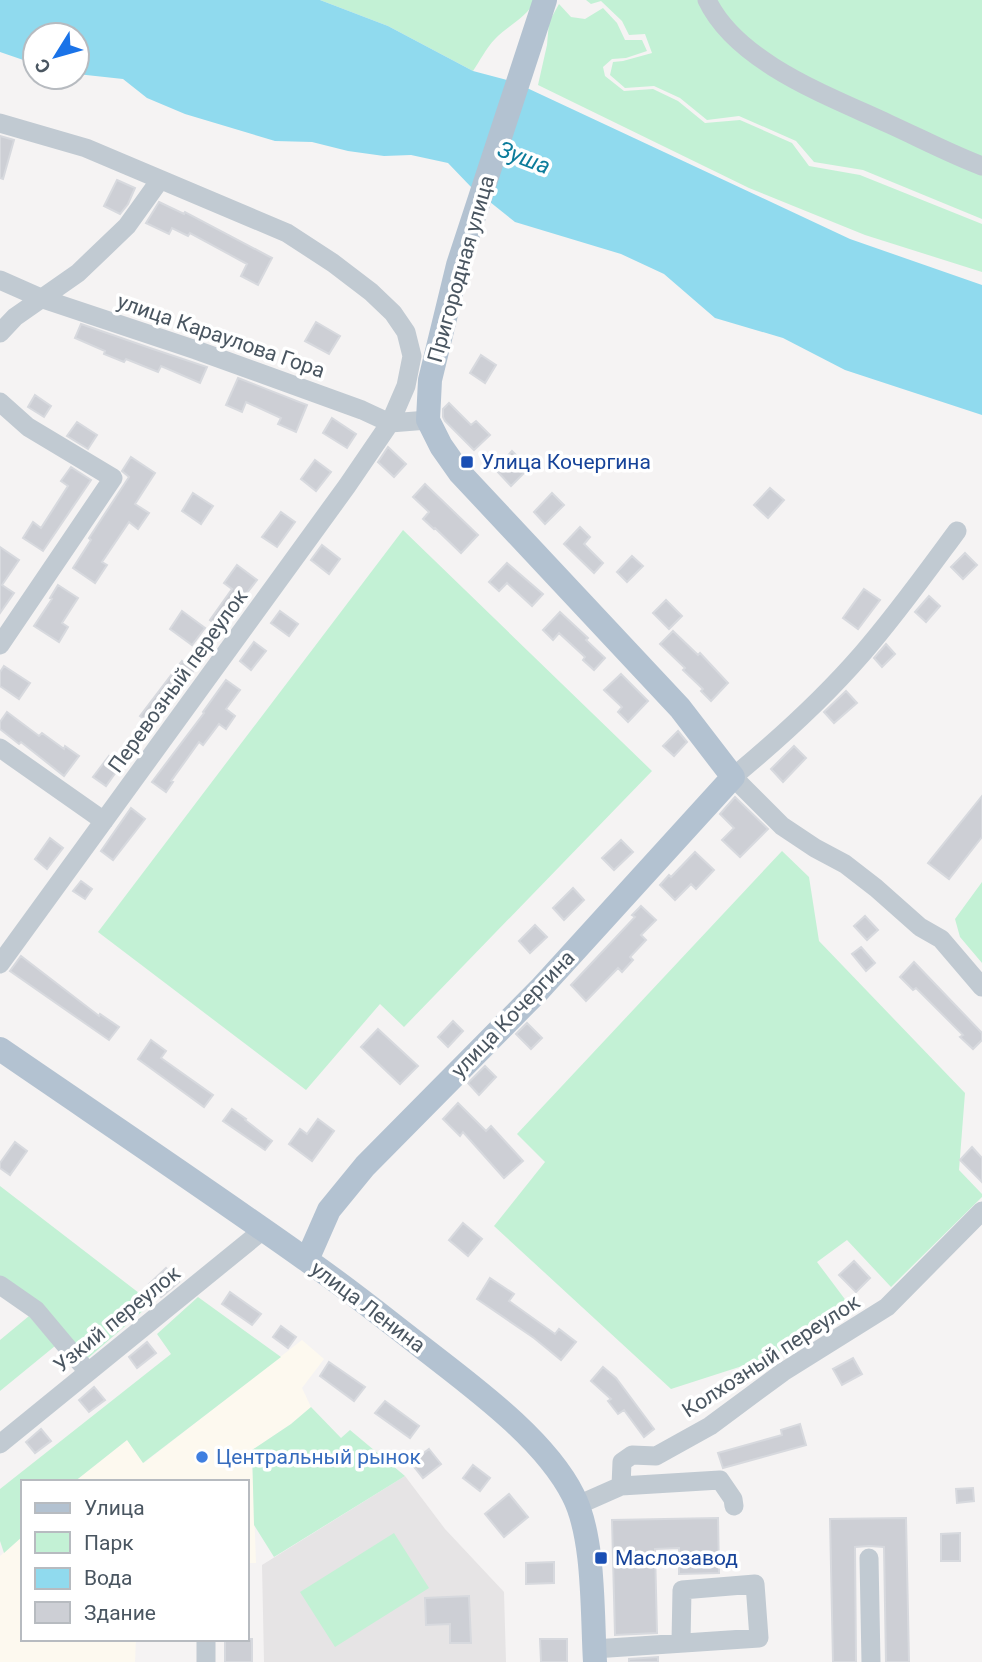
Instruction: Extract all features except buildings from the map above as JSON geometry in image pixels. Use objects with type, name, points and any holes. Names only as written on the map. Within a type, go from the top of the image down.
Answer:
[{"type":"main road","name":"Пригородная улица","points":[[428,419],[430,380],[458,265],[545,0]]},
{"type":"main road","points":[[428,419],[441,446],[460,473],[680,708],[733,777]]},
{"type":"main road","name":"улица Кочергина","points":[[307,1260],[329,1210],[365,1166],[540,989],[733,777]]},
{"type":"main road","name":"улица Ленина","points":[[0,1049],[307,1260],[463,1379],[524,1432],[561,1473],[578,1505],[590,1566],[594,1655]]},
{"type":"street","points":[[707,0],[712,12],[739,43],[790,78],[982,166]]},
{"type":"street","name":"Перевозный переулок","points":[[0,123],[86,148],[287,233],[333,263],[393,313],[406,332],[412,356],[406,386],[390,423],[0,964]]},
{"type":"street","points":[[0,333],[15,317],[78,273],[127,226],[160,180]]},
{"type":"street","name":"улица Караулова Гора","points":[[0,280],[43,299],[196,350],[362,410],[390,423]]},
{"type":"street","points":[[0,402],[28,427],[113,478],[0,645]]},
{"type":"street","points":[[390,423],[428,419]]},
{"type":"street","name":"улица Кочергина","points":[[733,777],[782,737],[860,656],[957,531]]},
{"type":"street","points":[[0,748],[104,821]]},
{"type":"street","points":[[733,777],[782,826],[815,848],[845,863],[920,927],[941,939],[982,987]]},
{"type":"street","name":"Колхозный переулок","points":[[621,1486],[622,1462],[632,1455],[656,1456],[710,1426],[783,1372],[887,1307],[982,1211]]},
{"type":"street","name":"Узкий переулок","points":[[0,1444],[263,1230]]},
{"type":"street","points":[[0,1285],[36,1310],[88,1372]]},
{"type":"street","points":[[578,1505],[621,1486],[720,1480],[733,1499],[734,1506]]},
{"type":"street","points":[[869,1558],[871,1662]]},
{"type":"street","points":[[594,1655],[681,1642],[759,1638],[755,1584],[682,1590],[681,1642]]},
{"type":"street","points":[[206,1641],[206,1662]]},
{"type":"shaded area","name":"Центральный рынок","points":[[302,1340],[324,1359],[302,1388],[311,1407],[252,1450],[256,1563],[248,1563],[248,1480],[77,1480],[127,1440],[144,1463]]},
{"type":"shaded area","points":[[405,1476],[445,1529],[504,1592],[506,1662],[264,1662],[262,1565]]},
{"type":"shaded area","points":[[21,1538],[21,1641],[136,1641],[135,1662],[0,1662],[0,1556]]},
{"type":"green space","points":[[320,0],[535,0],[527,12],[492,43],[473,71],[388,26]]},
{"type":"green space","points":[[586,0],[982,0],[982,219],[863,170],[814,162],[796,141],[739,116],[707,120],[680,98],[654,86],[625,88],[610,75],[613,62],[652,53],[645,34],[629,35],[622,21],[601,1],[591,4]]},
{"type":"green space","points":[[559,4],[571,17],[585,19],[603,8],[617,23],[625,40],[642,40],[647,51],[626,58],[612,59],[603,67],[605,76],[624,91],[653,89],[678,101],[705,123],[740,120],[792,143],[809,166],[860,175],[982,224],[982,272],[865,235],[749,188],[538,85],[549,22]]},
{"type":"green space","points":[[403,530],[652,771],[404,1027],[380,1004],[306,1090],[98,932]]},
{"type":"green space","points":[[782,851],[809,877],[819,941],[965,1093],[959,1170],[982,1197],[891,1287],[847,1240],[817,1262],[847,1302],[773,1356],[671,1389],[494,1226],[545,1162],[517,1134]]},
{"type":"green space","points":[[982,882],[982,963],[960,937],[955,919]]},
{"type":"green space","points":[[0,1186],[152,1303],[88,1358],[0,1276]]},
{"type":"green space","points":[[198,1297],[281,1357],[143,1463],[127,1440],[77,1480],[21,1480],[21,1538],[4,1553],[0,1541],[0,1489],[171,1354],[157,1334]]},
{"type":"green space","points":[[29,1316],[55,1346],[0,1391],[0,1340]]},
{"type":"green space","points":[[311,1407],[341,1438],[350,1430],[405,1476],[274,1557],[254,1525],[252,1450]]},
{"type":"green space","points":[[394,1533],[429,1588],[335,1647],[300,1592]]},
{"type":"water","points":[[0,0],[320,0],[388,26],[473,71],[507,80],[472,188],[448,163],[411,155],[384,156],[348,151],[312,142],[275,141],[185,114],[147,98],[123,79],[91,76],[91,21],[21,21],[21,59],[0,52]]},
{"type":"water","name":"Зуша","points":[[527,88],[850,239],[982,285],[982,415],[845,370],[783,338],[715,318],[664,274],[621,254],[515,222],[490,202]]},
{"type":"place","name":"Улица Кочергина","points":[[467,462]]},
{"type":"place","name":"Центральный рынок","points":[[202,1457]]},
{"type":"place","name":"Маслозавод","points":[[601,1558]]}]
